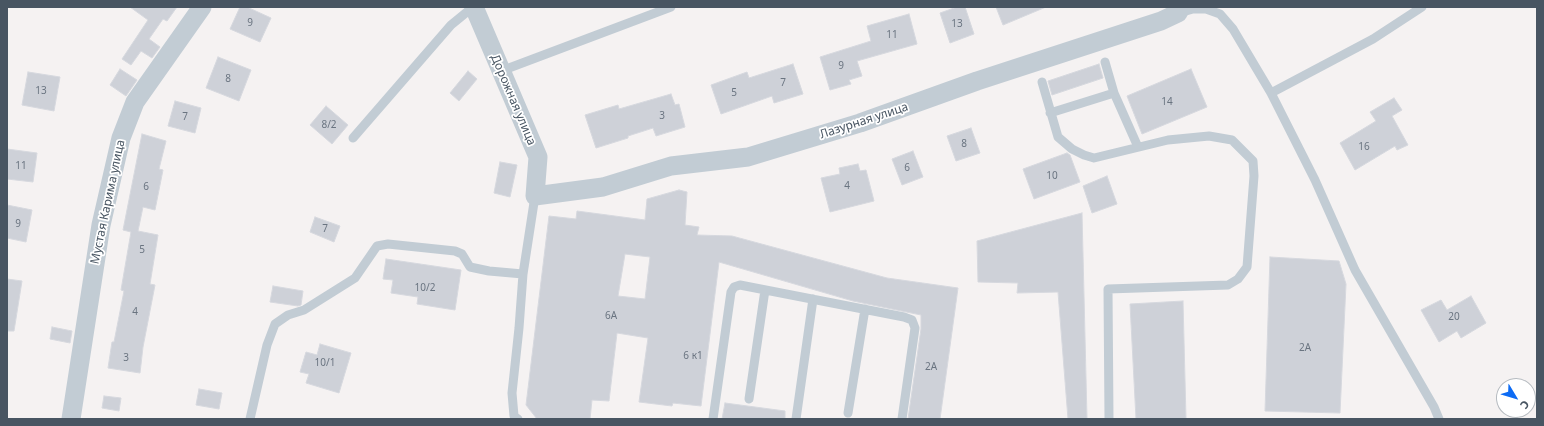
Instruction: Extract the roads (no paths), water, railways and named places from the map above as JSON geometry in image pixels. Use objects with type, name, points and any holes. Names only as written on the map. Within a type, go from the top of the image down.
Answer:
[{"type":"street","name":"Мустая Карима улица","points":[[71,419],[101,225],[121,138],[135,102],[202,7]]},
{"type":"street","name":"Дорожная улица","points":[[473,7],[538,157],[535,196]]},
{"type":"street","name":"Лазурная улица","points":[[535,196],[603,187],[670,166],[748,157],[860,123],[977,81],[1161,21],[1179,10]]},
{"type":"lane","points":[[353,138],[451,25],[473,7]]},
{"type":"lane","points":[[501,71],[672,7]]},
{"type":"lane","points":[[1271,93],[1373,39],[1422,7]]},
{"type":"lane","points":[[1179,10],[1206,9],[1220,14],[1233,29],[1271,93],[1315,180],[1355,270],[1434,407],[1439,419]]},
{"type":"lane","points":[[1105,62],[1114,93],[1138,147]]},
{"type":"lane","points":[[1042,82],[1058,137],[1072,149],[1084,155],[1094,158],[1168,140],[1208,136],[1232,140],[1253,161],[1254,176],[1247,267],[1238,279],[1228,285],[1108,289],[1109,419]]},
{"type":"lane","points":[[1050,113],[1114,93]]},
{"type":"lane","points":[[518,419],[514,416],[512,393],[523,274],[535,196]]},
{"type":"lane","points":[[250,419],[267,345],[275,324],[288,314],[304,310],[355,278],[377,246],[388,244],[455,251],[462,254],[470,267],[523,274]]},
{"type":"lane","points":[[713,419],[731,292],[734,287],[740,285],[865,309],[912,320],[916,328],[902,419]]},
{"type":"lane","points":[[749,399],[765,290]]},
{"type":"lane","points":[[796,419],[813,299]]},
{"type":"lane","points":[[848,414],[865,309]]}]
